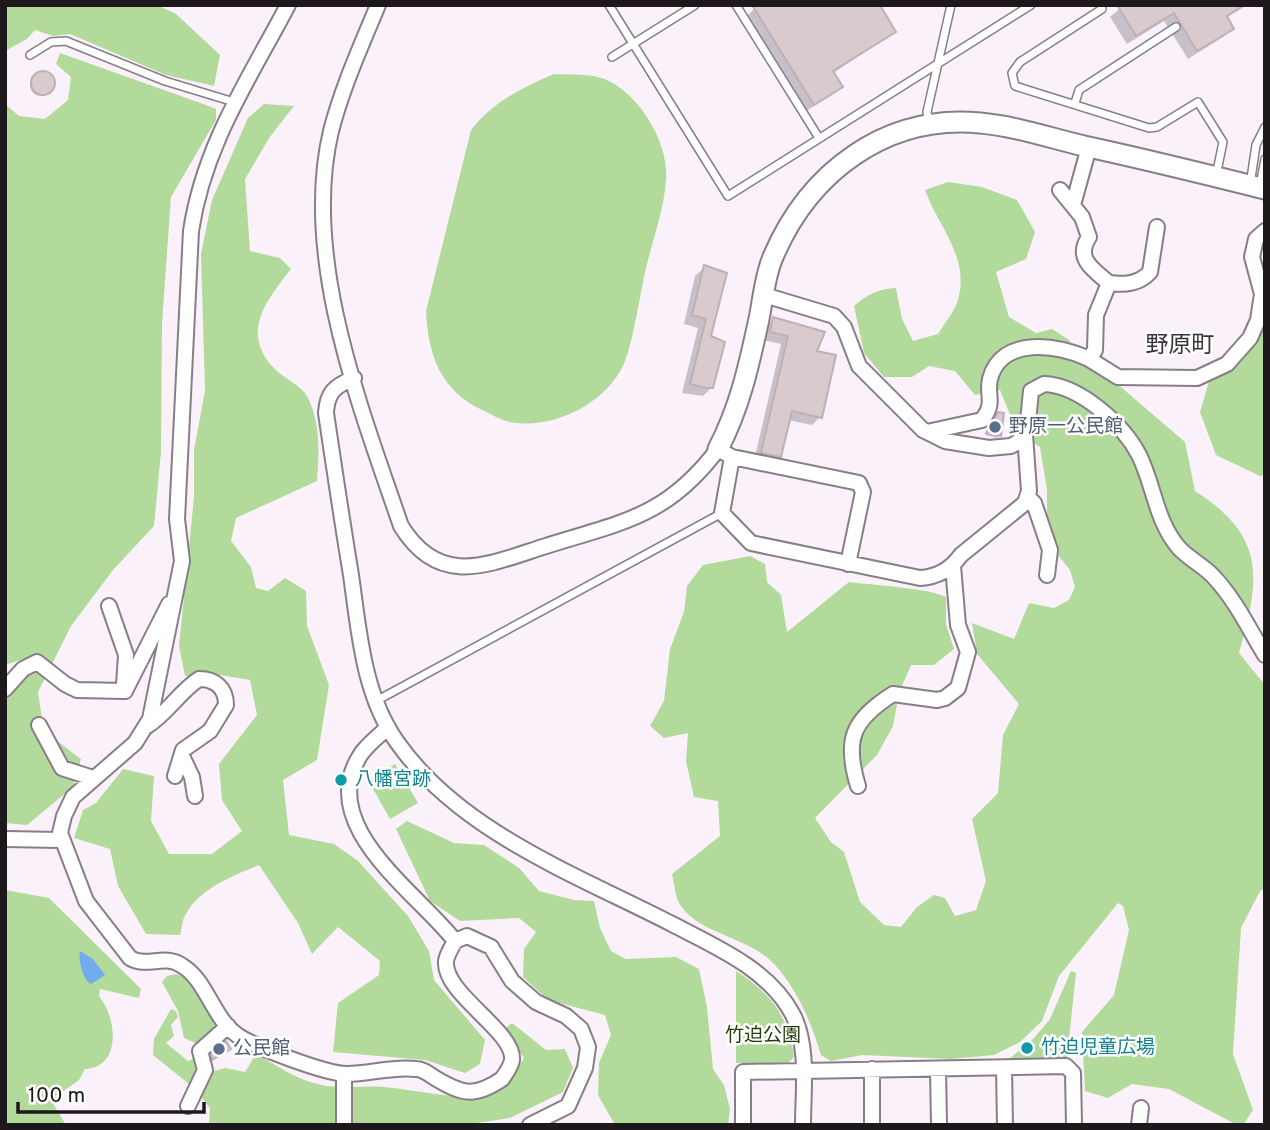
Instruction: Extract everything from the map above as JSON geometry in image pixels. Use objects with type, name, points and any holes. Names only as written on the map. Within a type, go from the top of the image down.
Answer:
[{"type":"street","points":[[288,5],[233,102],[202,174],[191,232],[177,519],[182,561],[150,719],[135,743],[93,778],[69,804],[62,821],[60,840],[86,901],[126,954],[140,962],[170,960],[180,964],[193,974],[228,1026],[244,1039],[344,1075],[419,1069],[459,1092],[468,1093],[492,1086],[502,1079],[512,1060],[511,1052],[498,1033],[460,991],[447,970],[446,959],[455,941],[467,936],[491,947],[512,981],[536,1002],[566,1016],[581,1029],[589,1047],[585,1068],[568,1106],[530,1125]]},
{"type":"street","points":[[378,5],[331,131],[323,185],[323,238],[329,285],[354,378],[401,526],[422,552],[435,561],[475,568],[634,520],[684,489],[725,453]]},
{"type":"street","points":[[1258,187],[981,123],[930,125],[885,137],[850,155],[823,179],[800,206],[771,261],[744,389],[725,453],[722,513],[751,542],[848,565],[920,578],[932,577],[953,566],[961,555],[1019,509],[1028,496],[1025,435],[1031,391],[1044,384],[1070,388],[1105,415],[1138,453],[1158,511],[1178,547],[1209,573],[1236,603],[1265,655]]},
{"type":"street","points":[[1073,205],[1089,146]]},
{"type":"street","points":[[1060,190],[1082,216],[1089,237],[1083,246],[1082,255],[1088,265],[1109,283],[1122,285],[1138,281],[1150,272],[1157,227]]},
{"type":"street","points":[[927,432],[982,420],[991,404],[989,383],[995,366],[1016,350],[1035,347],[1056,350],[1089,359],[1118,377],[1197,378],[1212,374],[1227,365],[1250,338],[1258,320],[1262,293],[1252,257],[1256,239],[1265,231]]},
{"type":"street","points":[[1089,359],[1095,349],[1096,314],[1109,283]]},
{"type":"street","points":[[764,295],[834,317],[844,327],[859,366],[927,432],[960,444],[989,448],[1011,446],[1025,435]]},
{"type":"street","points":[[354,378],[335,386],[327,398],[326,413],[361,643],[376,701],[388,727],[420,774],[450,802],[495,832],[728,953],[777,989],[794,1017],[801,1043],[803,1125]]},
{"type":"street","points":[[725,453],[859,483],[863,492],[848,565]]},
{"type":"street","points":[[1028,496],[1034,503],[1050,550],[1047,575]]},
{"type":"street","points":[[858,786],[850,745],[855,731],[870,710],[893,694],[937,700],[958,688],[968,652],[958,625],[953,566]]},
{"type":"street","points":[[125,691],[176,591]]},
{"type":"street","points":[[109,606],[126,655],[125,691]]},
{"type":"street","points":[[5,689],[23,669],[37,662],[77,690],[125,691]]},
{"type":"street","points":[[145,727],[160,718],[183,691],[199,679],[216,682],[223,691],[226,705],[210,730],[183,750],[175,776]]},
{"type":"street","points":[[39,725],[62,768],[93,778]]},
{"type":"street","points":[[388,727],[365,748],[354,767],[349,796],[352,816],[363,839],[455,941]]},
{"type":"street","points":[[182,756],[192,777],[194,796]]},
{"type":"street","points":[[5,839],[60,840]]},
{"type":"street","points":[[188,1107],[205,1070],[200,1051],[228,1026]]},
{"type":"street","points":[[743,1125],[743,1072],[1066,1066],[1073,1073],[1073,1125]]},
{"type":"street","points":[[1004,1068],[1004,1125]]},
{"type":"street","points":[[872,1069],[872,1125]]},
{"type":"street","points":[[938,1069],[939,1125]]},
{"type":"street","points":[[344,1075],[344,1125]]},
{"type":"street","points":[[1139,1125],[1141,1108]]},
{"type":"lane","points":[[609,5],[728,195],[1031,5]]},
{"type":"lane","points":[[612,57],[695,5]]},
{"type":"lane","points":[[736,5],[819,138]]},
{"type":"lane","points":[[930,125],[927,113],[951,5]]},
{"type":"lane","points":[[1102,9],[1020,62],[1012,73],[1013,83],[1018,88],[1154,128],[1198,102],[1223,142],[1216,176]]},
{"type":"lane","points":[[1075,103],[1079,90],[1177,27]]},
{"type":"lane","points":[[30,55],[51,42],[66,41],[165,82],[233,102]]},
{"type":"lane","points":[[1258,187],[1256,145],[1265,127]]},
{"type":"lane","points":[[1258,187],[1265,159]]},
{"type":"lane","points":[[376,701],[722,513]]},
{"type":"green space","points":[[5,5],[157,5],[176,14],[220,55],[214,86],[166,75],[70,34],[53,36],[35,30],[27,39],[5,51]]},
{"type":"green space","points":[[60,53],[216,109],[216,120],[171,197],[162,324],[161,452],[154,526],[113,570],[71,626],[38,692],[44,731],[81,759],[73,787],[27,825],[5,823],[5,685],[37,660],[33,656],[5,665],[5,104],[19,116],[45,119],[68,100],[71,77],[56,64]]},
{"type":"green space","points":[[554,74],[605,79],[633,99],[658,138],[666,166],[666,180],[661,213],[623,366],[603,393],[574,412],[540,423],[523,423],[503,420],[482,410],[468,402],[446,381],[430,342],[426,311],[471,130],[489,111],[508,97]]},
{"type":"green space","points":[[264,104],[294,106],[269,138],[245,179],[250,251],[280,258],[291,269],[265,307],[258,333],[266,359],[304,392],[312,406],[318,438],[317,481],[236,518],[231,541],[251,567],[256,588],[268,591],[285,578],[306,591],[307,626],[329,685],[317,760],[283,780],[289,835],[334,844],[358,861],[408,916],[429,951],[434,980],[485,1040],[480,1064],[465,1073],[425,1060],[333,1052],[338,1003],[379,975],[380,961],[338,927],[312,954],[298,923],[259,865],[218,884],[199,897],[185,916],[180,935],[146,934],[118,886],[110,849],[74,838],[83,810],[96,803],[123,769],[154,776],[151,821],[169,854],[212,854],[242,831],[222,800],[219,764],[257,715],[250,680],[214,674],[185,676],[179,646],[194,497],[194,450],[205,391],[201,254],[212,200],[248,118]]},
{"type":"green space","points":[[948,182],[982,187],[1017,200],[1035,232],[1026,259],[996,272],[1009,317],[1036,333],[1052,329],[1069,340],[1079,359],[1115,382],[1185,442],[1195,491],[1235,525],[1246,543],[1252,562],[1251,603],[1239,653],[1265,685],[1265,888],[1260,891],[1241,928],[1233,1054],[1253,1110],[1243,1125],[1237,1125],[1169,1089],[1132,1084],[1108,1098],[1085,1091],[1082,1032],[1114,995],[1129,930],[1123,906],[1118,903],[1059,976],[1042,1021],[1020,1042],[994,1055],[950,1059],[862,1055],[831,1061],[821,1055],[803,1007],[775,965],[752,947],[696,921],[677,898],[672,874],[720,836],[718,801],[694,797],[686,761],[688,733],[664,738],[650,726],[664,701],[670,649],[684,612],[687,586],[703,565],[750,556],[765,564],[767,582],[781,595],[787,632],[849,582],[914,589],[946,597],[946,624],[954,649],[934,665],[911,665],[899,693],[893,726],[877,755],[815,818],[831,842],[844,852],[860,902],[884,925],[901,927],[917,907],[934,895],[945,898],[955,916],[976,910],[986,881],[972,819],[998,793],[1003,735],[1019,704],[977,654],[972,623],[1014,639],[1029,603],[1054,608],[1069,600],[1075,587],[1070,570],[1054,550],[1047,526],[1047,490],[1040,447],[1017,432],[1000,390],[975,395],[955,371],[929,366],[912,377],[884,377],[864,353],[854,306],[869,295],[896,288],[902,319],[913,341],[938,334],[956,305],[961,281],[956,254],[925,190]]},
{"type":"green space","points":[[1265,324],[1265,475],[1260,476],[1216,455],[1200,412],[1210,378],[1242,361]]},
{"type":"green space","points":[[395,764],[418,803],[390,819],[368,780]]},
{"type":"green space","points":[[407,821],[454,843],[484,845],[519,868],[539,891],[574,900],[594,901],[600,928],[611,951],[626,959],[676,957],[699,969],[707,1007],[713,1069],[724,1085],[730,1109],[728,1125],[615,1125],[598,1095],[599,1063],[611,1035],[605,1015],[548,1000],[523,977],[524,949],[536,932],[519,918],[460,921],[430,901],[396,829]]},
{"type":"green space","points":[[5,890],[49,898],[141,989],[139,998],[100,989],[99,996],[110,1016],[113,1040],[105,1060],[97,1066],[85,1069],[79,1080],[51,1100],[66,1125],[5,1125]]},
{"type":"green space","name":"竹迫公園","points":[[736,971],[759,988],[776,1007],[788,1030],[794,1057],[788,1063],[736,1063]]},
{"type":"green space","points":[[1071,971],[1076,973],[1067,1058],[1008,1060],[1034,1038],[1050,1019]]},
{"type":"green space","points":[[176,974],[196,988],[218,1024],[212,1035],[198,1044],[184,1038],[178,1011],[162,982],[167,976]]},
{"type":"green space","points":[[171,1009],[176,1011],[178,1017],[171,1025],[174,1036],[166,1043],[188,1061],[198,1057],[214,1071],[225,1068],[245,1072],[256,1054],[299,1078],[322,1085],[384,1087],[443,1095],[479,1094],[496,1088],[511,1076],[524,1058],[504,1029],[512,1023],[546,1050],[565,1049],[573,1068],[563,1092],[510,1118],[463,1125],[209,1125],[210,1108],[194,1088],[153,1055],[154,1039]]},
{"type":"water","points":[[80,951],[93,959],[105,975],[91,984],[82,970]]},
{"type":"building","points":[[752,5],[880,5],[896,32],[833,71],[843,87],[814,105]]},
{"type":"building","points":[[1117,5],[1244,5],[1227,16],[1234,29],[1197,51],[1174,13],[1136,36]]},
{"type":"building","points":[[43,71],[52,74],[55,83],[52,92],[43,95],[34,92],[31,83],[34,74]]},
{"type":"building","points":[[704,265],[727,273],[711,336],[725,342],[713,388],[690,384],[706,319],[692,315]]},
{"type":"building","points":[[773,317],[825,332],[817,351],[836,355],[822,418],[792,411],[781,457],[761,453],[788,336],[770,332]]},
{"type":"building","name":"野原一公民館","points":[[998,412],[1004,413],[1001,436],[986,433]]},
{"type":"building","points":[[226,1041],[231,1049],[212,1060],[211,1054]]},
{"type":"place","name":"野原一公民館","points":[[995,427]]},
{"type":"place","name":"八幡宮跡","points":[[341,780]]},
{"type":"place","name":"竹迫児童広場","points":[[1027,1048]]},
{"type":"place","name":"公民館","points":[[219,1049]]},
{"type":"district","name":"野原町","points":[[1180,346]]}]
